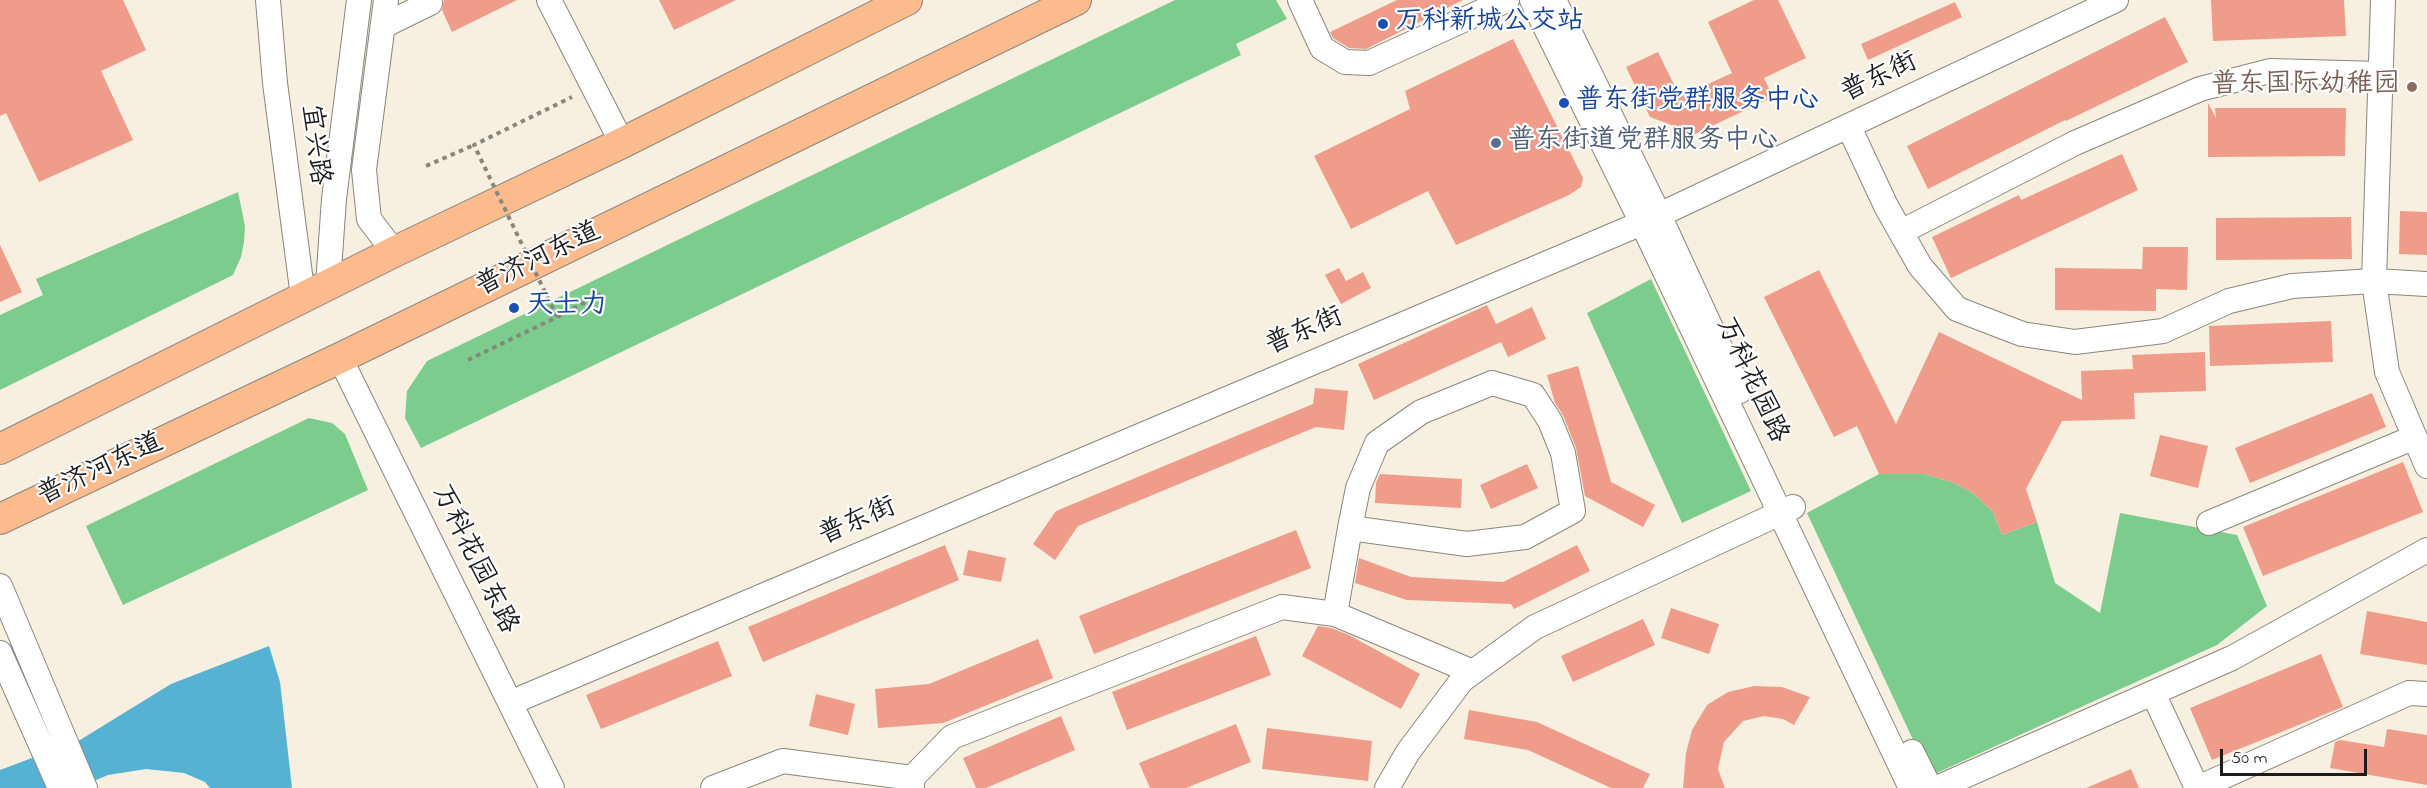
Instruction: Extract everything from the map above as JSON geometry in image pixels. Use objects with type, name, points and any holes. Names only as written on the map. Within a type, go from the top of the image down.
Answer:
[{"type":"main road","points":[[0,449],[315,291],[622,143],[907,0]]},
{"type":"main road","name":"普济河东道","points":[[0,519],[1076,0]]},
{"type":"street","name":"宜兴路","points":[[268,0],[275,83],[315,291]]},
{"type":"street","points":[[315,291],[334,199],[358,0]]},
{"type":"street","points":[[386,0],[364,170],[369,219],[394,252]]},
{"type":"street","points":[[549,0],[622,143]]},
{"type":"street","points":[[1300,0],[1322,48],[1345,62],[1369,63],[1507,0]]},
{"type":"street","name":"万科花园路","points":[[1532,0],[1651,219]]},
{"type":"street","name":"万科花园路","points":[[1554,0],[1651,219],[1786,510],[1911,788]]},
{"type":"street","name":"普东街","points":[[510,702],[1651,219],[2116,0]]},
{"type":"street","points":[[2383,0],[2374,281],[2387,372],[2427,466]]},
{"type":"street","points":[[382,26],[430,3]]},
{"type":"street","points":[[1901,232],[2075,143],[2200,89],[2270,71],[2380,74]]},
{"type":"street","points":[[1849,127],[1920,266],[1957,309],[2022,334],[2075,342],[2163,330],[2229,301],[2292,286],[2374,281],[2427,284]]},
{"type":"street","name":"万科花园东路","points":[[340,357],[552,788]]},
{"type":"street","points":[[1335,614],[1350,528],[1358,488],[1377,443],[1421,412],[1492,382],[1533,395],[1550,421],[1563,453],[1573,511],[1535,532],[1525,537],[1467,544],[1350,528]]},
{"type":"street","points":[[2209,523],[2415,436]]},
{"type":"street","points":[[1387,788],[1408,752],[1462,680],[1535,627],[1786,510]]},
{"type":"street","name":"万科花园路","points":[[1786,510],[1930,788]]},
{"type":"street","points":[[1936,788],[2232,658],[2427,550]]},
{"type":"street","points":[[0,586],[51,737],[60,788]]},
{"type":"street","points":[[713,788],[783,761],[912,783],[952,738],[1282,607],[1335,614],[1473,672]]},
{"type":"street","points":[[0,653],[85,788]]},
{"type":"street","points":[[2153,693],[2198,788],[2409,693],[2427,694]]},
{"type":"path","points":[[426,166],[572,97]]},
{"type":"path","points":[[474,145],[557,316]]},
{"type":"path","points":[[468,360],[601,294]]},
{"type":"green space","points":[[1175,0],[1276,0],[1287,19],[1236,44],[1241,55],[421,448],[405,418],[407,391],[427,361]]},
{"type":"green space","points":[[238,192],[245,226],[241,257],[233,275],[0,390],[0,315],[43,295],[36,279]]},
{"type":"green space","points":[[1651,279],[1751,491],[1682,523],[1587,313]]},
{"type":"green space","points":[[309,418],[332,423],[345,434],[368,490],[123,605],[86,526]]},
{"type":"green space","points":[[1879,474],[1924,474],[1952,482],[1973,493],[1993,512],[2002,535],[2037,522],[2055,583],[2100,613],[2120,513],[2237,535],[2267,606],[2217,645],[1930,776],[1807,513]]},
{"type":"water","points":[[269,646],[280,682],[292,788],[210,788],[205,782],[184,773],[146,769],[108,775],[77,788],[0,788],[0,770],[80,740],[171,684]]},
{"type":"building","points":[[0,0],[123,0],[146,50],[101,71],[133,140],[39,182],[6,113],[0,116]]},
{"type":"building","points":[[444,0],[517,0],[452,32],[442,10]]},
{"type":"building","points":[[659,0],[736,0],[674,30]]},
{"type":"building","points":[[1397,0],[1463,0],[1366,49],[1349,48],[1333,38],[1330,32]]},
{"type":"building","points":[[1754,0],[1778,0],[1806,58],[1764,78],[1773,97],[1695,134],[1650,117],[1626,67],[1658,52],[1680,97],[1732,73],[1708,22]]},
{"type":"building","points":[[2211,0],[2344,0],[2346,36],[2213,41]]},
{"type":"building","points":[[1955,2],[1962,17],[1868,60],[1861,44]]},
{"type":"building","points":[[2165,17],[2188,62],[2065,120],[1928,189],[1907,146]]},
{"type":"building","name":"普东街道党群服务中心","points":[[1513,39],[1583,178],[1581,187],[1569,195],[1456,245],[1428,191],[1351,229],[1314,156],[1410,109],[1405,91]]},
{"type":"building","points":[[2208,103],[2216,118],[2215,108],[2346,108],[2345,156],[2208,157]]},
{"type":"building","points":[[2122,154],[2138,190],[1951,278],[1932,237],[2019,195],[2021,200]]},
{"type":"building","points":[[2400,211],[2427,212],[2427,255],[2399,254]]},
{"type":"building","points":[[2351,217],[2352,259],[2216,260],[2216,218]]},
{"type":"building","points":[[0,245],[22,292],[0,302]]},
{"type":"building","points":[[2143,247],[2188,247],[2187,290],[2156,289],[2156,311],[2055,310],[2055,268],[2142,269]]},
{"type":"building","points":[[1339,268],[1346,281],[1363,272],[1371,288],[1341,304],[1325,275]]},
{"type":"building","points":[[1819,270],[1896,424],[1939,332],[2082,400],[2081,371],[2133,369],[2132,355],[2205,352],[2206,391],[2134,393],[2135,419],[2062,421],[2026,489],[2037,522],[2002,535],[1993,512],[1973,493],[1952,482],[1924,474],[1879,474],[1857,426],[1834,437],[1764,297]]},
{"type":"building","points":[[1487,305],[1496,324],[1532,307],[1546,339],[1508,357],[1501,342],[1374,400],[1358,364]]},
{"type":"building","points":[[2331,321],[2333,362],[2210,366],[2209,326]]},
{"type":"building","points":[[1578,366],[1611,482],[1655,505],[1643,527],[1585,496],[1576,448],[1563,415],[1555,403],[1547,375]]},
{"type":"building","points":[[1315,388],[1348,391],[1344,430],[1316,427],[1078,526],[1055,560],[1033,544],[1056,511],[1313,404]]},
{"type":"building","points":[[2372,393],[2386,427],[2250,483],[2235,448]]},
{"type":"building","points":[[2160,435],[2208,446],[2198,488],[2150,476]]},
{"type":"building","points":[[2403,462],[2423,512],[2263,576],[2243,527]]},
{"type":"building","points":[[1527,464],[1538,488],[1491,509],[1480,485]]},
{"type":"building","points":[[1380,474],[1462,479],[1461,508],[1375,503],[1376,483]]},
{"type":"building","points":[[1296,530],[1311,568],[1094,654],[1079,616]]},
{"type":"building","points":[[945,545],[959,580],[763,662],[748,627]]},
{"type":"building","points":[[1577,545],[1590,571],[1514,609],[1511,604],[1407,600],[1355,583],[1359,558],[1411,577],[1503,582]]},
{"type":"building","points":[[968,550],[1006,558],[1001,582],[963,575]]},
{"type":"building","points":[[1671,608],[1719,624],[1709,654],[1661,638]]},
{"type":"building","points":[[2367,611],[2427,622],[2427,665],[2360,654]]},
{"type":"building","points":[[1643,619],[1655,645],[1573,682],[1561,656]]},
{"type":"building","points":[[1318,626],[1349,635],[1420,674],[1401,709],[1302,656]]},
{"type":"building","points":[[1256,636],[1271,675],[1127,730],[1112,692]]},
{"type":"building","points":[[1038,639],[1053,678],[943,723],[878,728],[875,689],[929,684]]},
{"type":"building","points":[[718,641],[732,676],[601,729],[586,695]]},
{"type":"building","points":[[2321,654],[2343,707],[2212,760],[2190,708]]},
{"type":"building","points":[[1754,686],[1782,687],[1810,697],[1794,725],[1783,719],[1764,716],[1743,721],[1724,742],[1718,769],[1725,788],[1683,788],[1686,753],[1692,730],[1707,705],[1728,692]]},
{"type":"building","points":[[816,694],[855,704],[848,735],[809,726]]},
{"type":"building","points":[[1469,710],[1537,722],[1650,774],[1643,788],[1611,788],[1528,750],[1464,739]]},
{"type":"building","points":[[1061,716],[1075,750],[986,788],[976,788],[963,758]]},
{"type":"building","points":[[1236,724],[1251,762],[1186,788],[1150,788],[1139,763]]},
{"type":"building","points":[[1267,728],[1372,741],[1368,781],[1262,769]]},
{"type":"building","points":[[2387,729],[2427,735],[2427,785],[2330,768],[2335,742],[2340,740],[2384,747]]},
{"type":"building","points":[[2131,769],[2139,788],[2086,788]]},
{"type":"place","name":"万科新城公交站","points":[[1383,24]]},
{"type":"place","name":"普东国际幼稚园","points":[[2412,87]]},
{"type":"place","name":"普东街党群服务中心","points":[[1564,103]]},
{"type":"place","name":"普东街道党群服务中心","points":[[1496,143]]},
{"type":"place","name":"天士力","points":[[514,308]]}]
